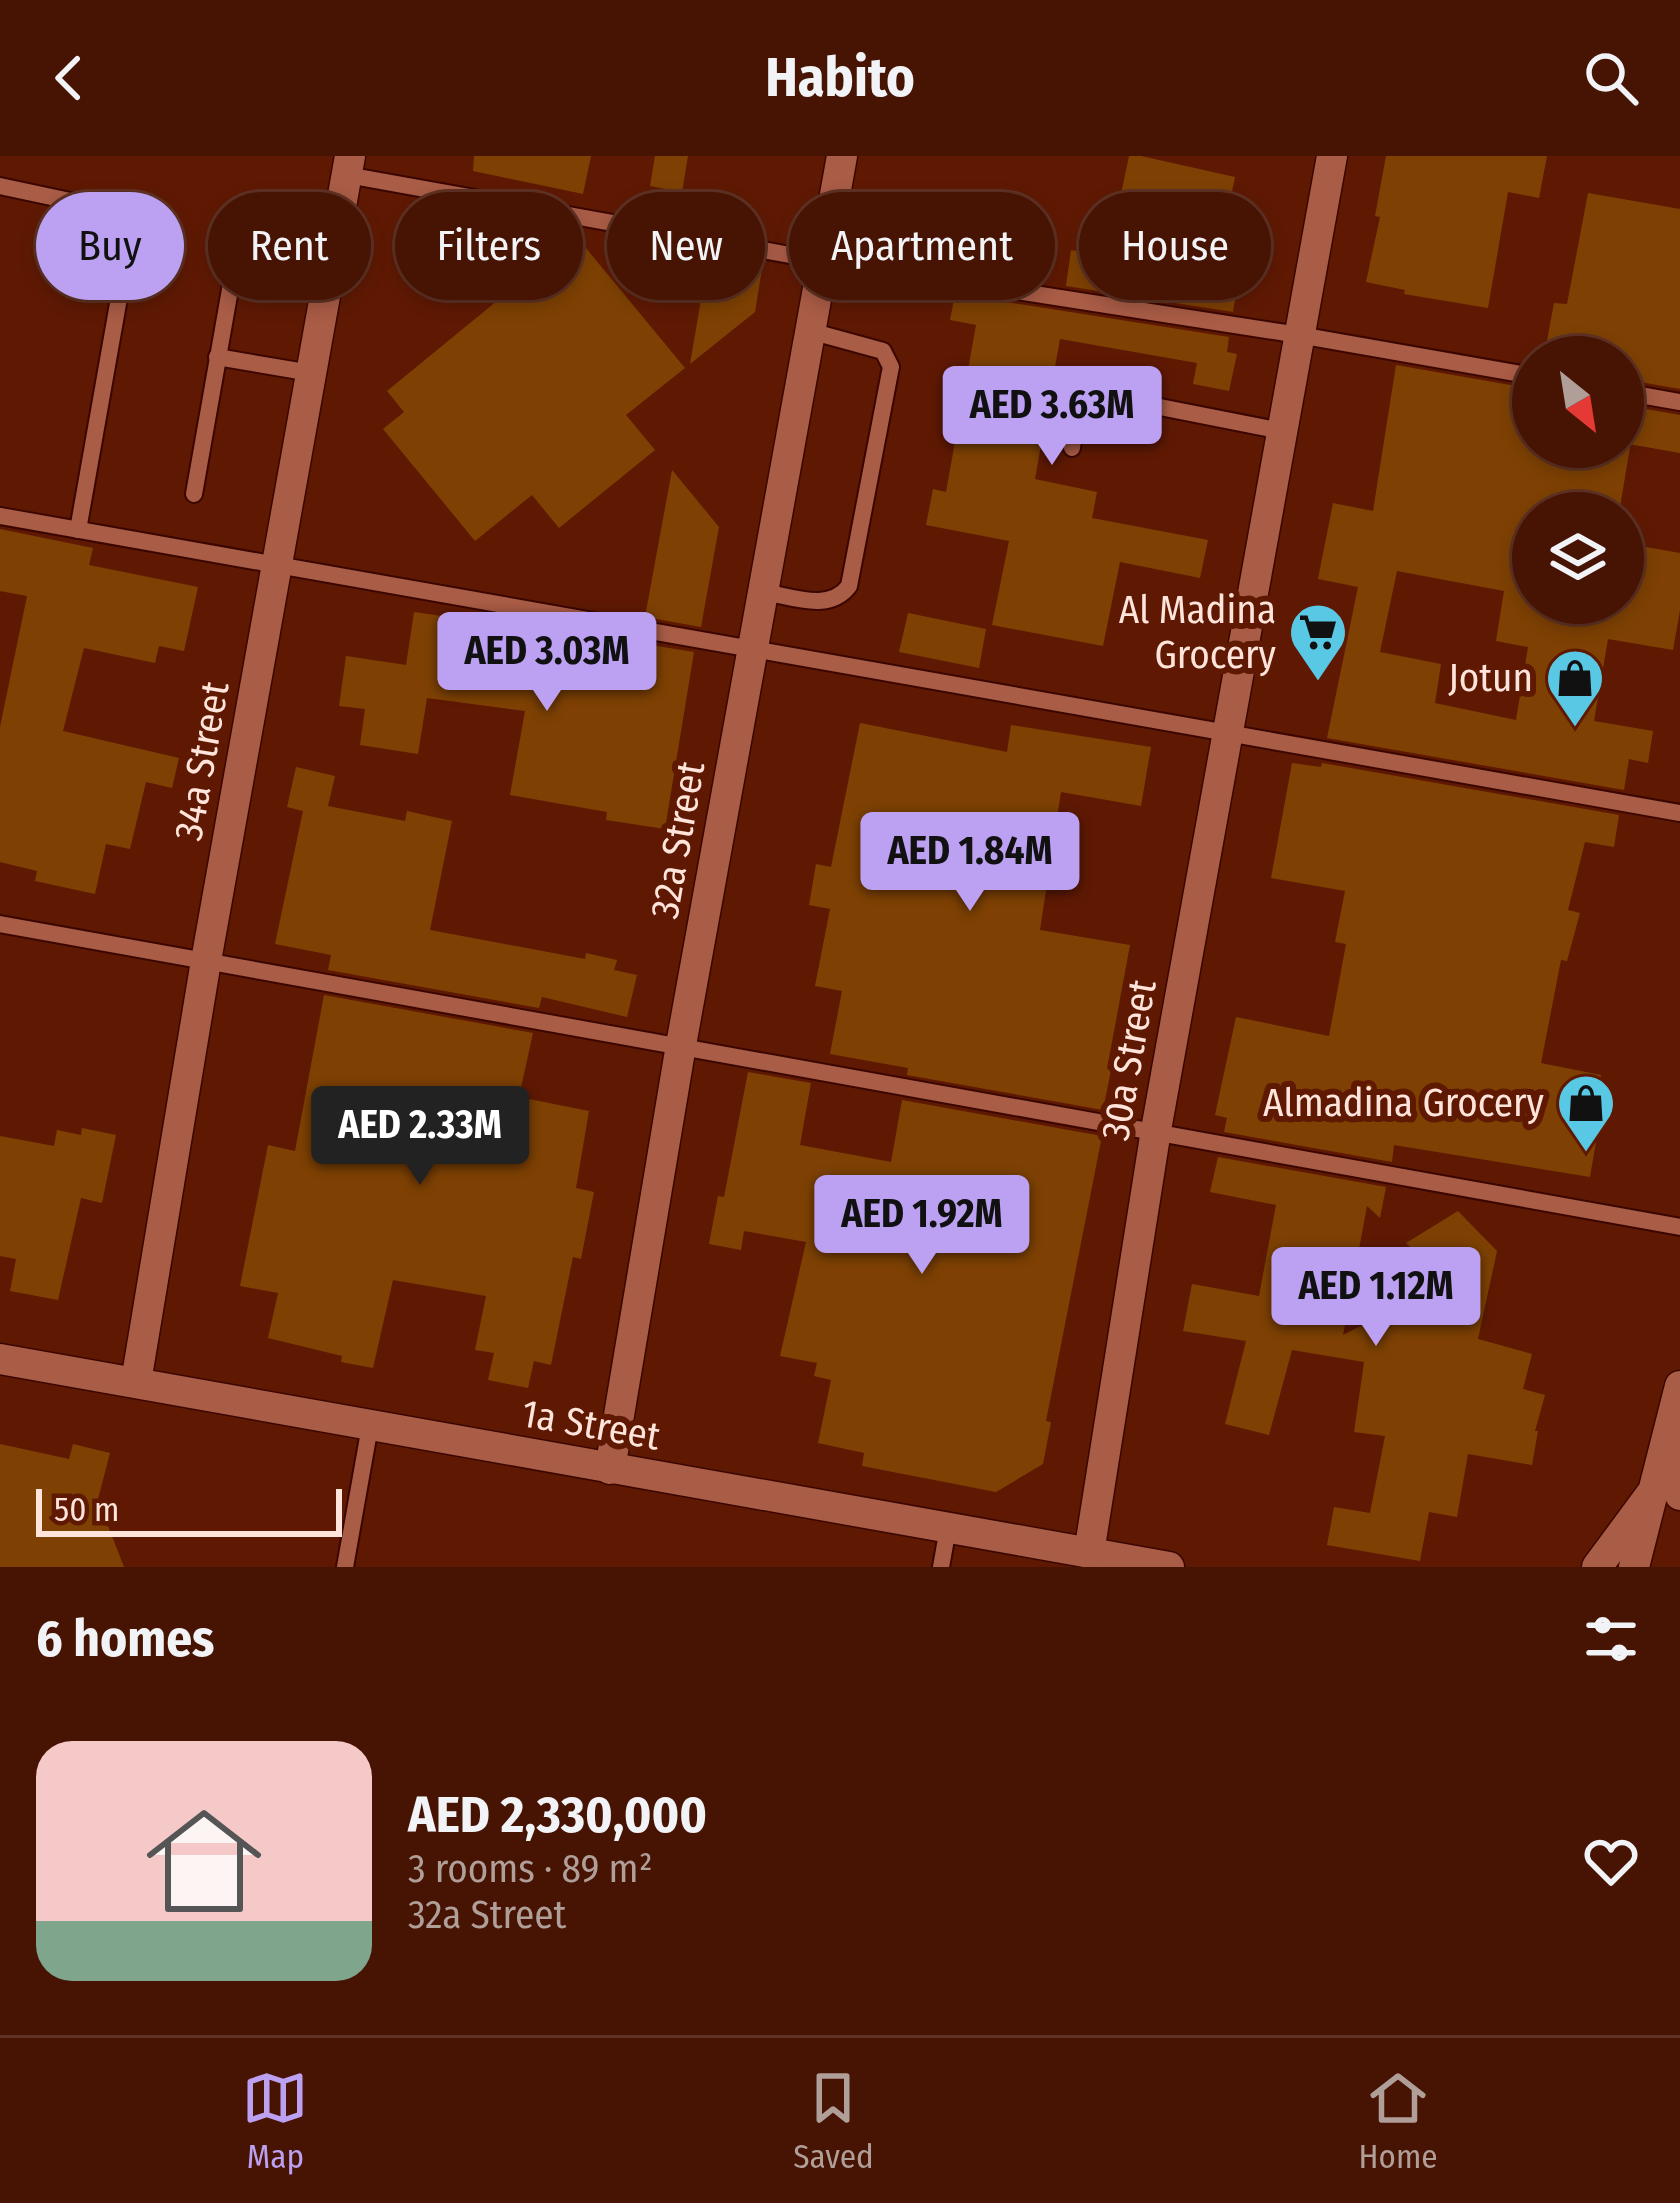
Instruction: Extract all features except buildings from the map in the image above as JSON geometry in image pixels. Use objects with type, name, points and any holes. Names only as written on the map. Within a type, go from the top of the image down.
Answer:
[{"type":"street","name":"32a Street","points":[[835,192],[842,156]]},
{"type":"street","name":"30a Street","points":[[1089,1553],[1156,1130],[1332,156]]},
{"type":"street","name":"34a Street","points":[[136,1382],[206,961],[349,165]]},
{"type":"street","name":"32a Street","points":[[610,1468],[816,300]]},
{"type":"street","name":"1a Street","points":[[0,1358],[1169,1567]]},
{"type":"street","points":[[1634,1567],[1668,1492],[1665,1448],[1680,1386]]},
{"type":"street","points":[[1597,1567],[1668,1492]]},
{"type":"lane","points":[[349,165],[789,254]]},
{"type":"lane","points":[[0,186],[117,211],[131,230],[77,530]]},
{"type":"lane","points":[[1055,297],[1512,372]]},
{"type":"lane","points":[[194,494],[228,300]]},
{"type":"lane","points":[[763,592],[821,602],[832,601],[849,586],[889,376],[889,358],[883,351],[810,331]]},
{"type":"lane","points":[[217,357],[311,373]]},
{"type":"lane","points":[[1072,448],[1078,412],[1099,394],[1282,431]]},
{"type":"lane","points":[[1644,396],[1680,403]]},
{"type":"lane","points":[[0,516],[1680,812]]},
{"type":"lane","points":[[0,924],[1680,1227]]},
{"type":"lane","points":[[345,1567],[370,1426]]},
{"type":"lane","points":[[941,1567],[948,1528]]},
{"type":"place","name":"Al Madina Grocery","points":[[1318,683]]},
{"type":"place","name":"Jotun","points":[[1575,729]]},
{"type":"place","name":"Almadina Grocery","points":[[1586,1154]]}]
